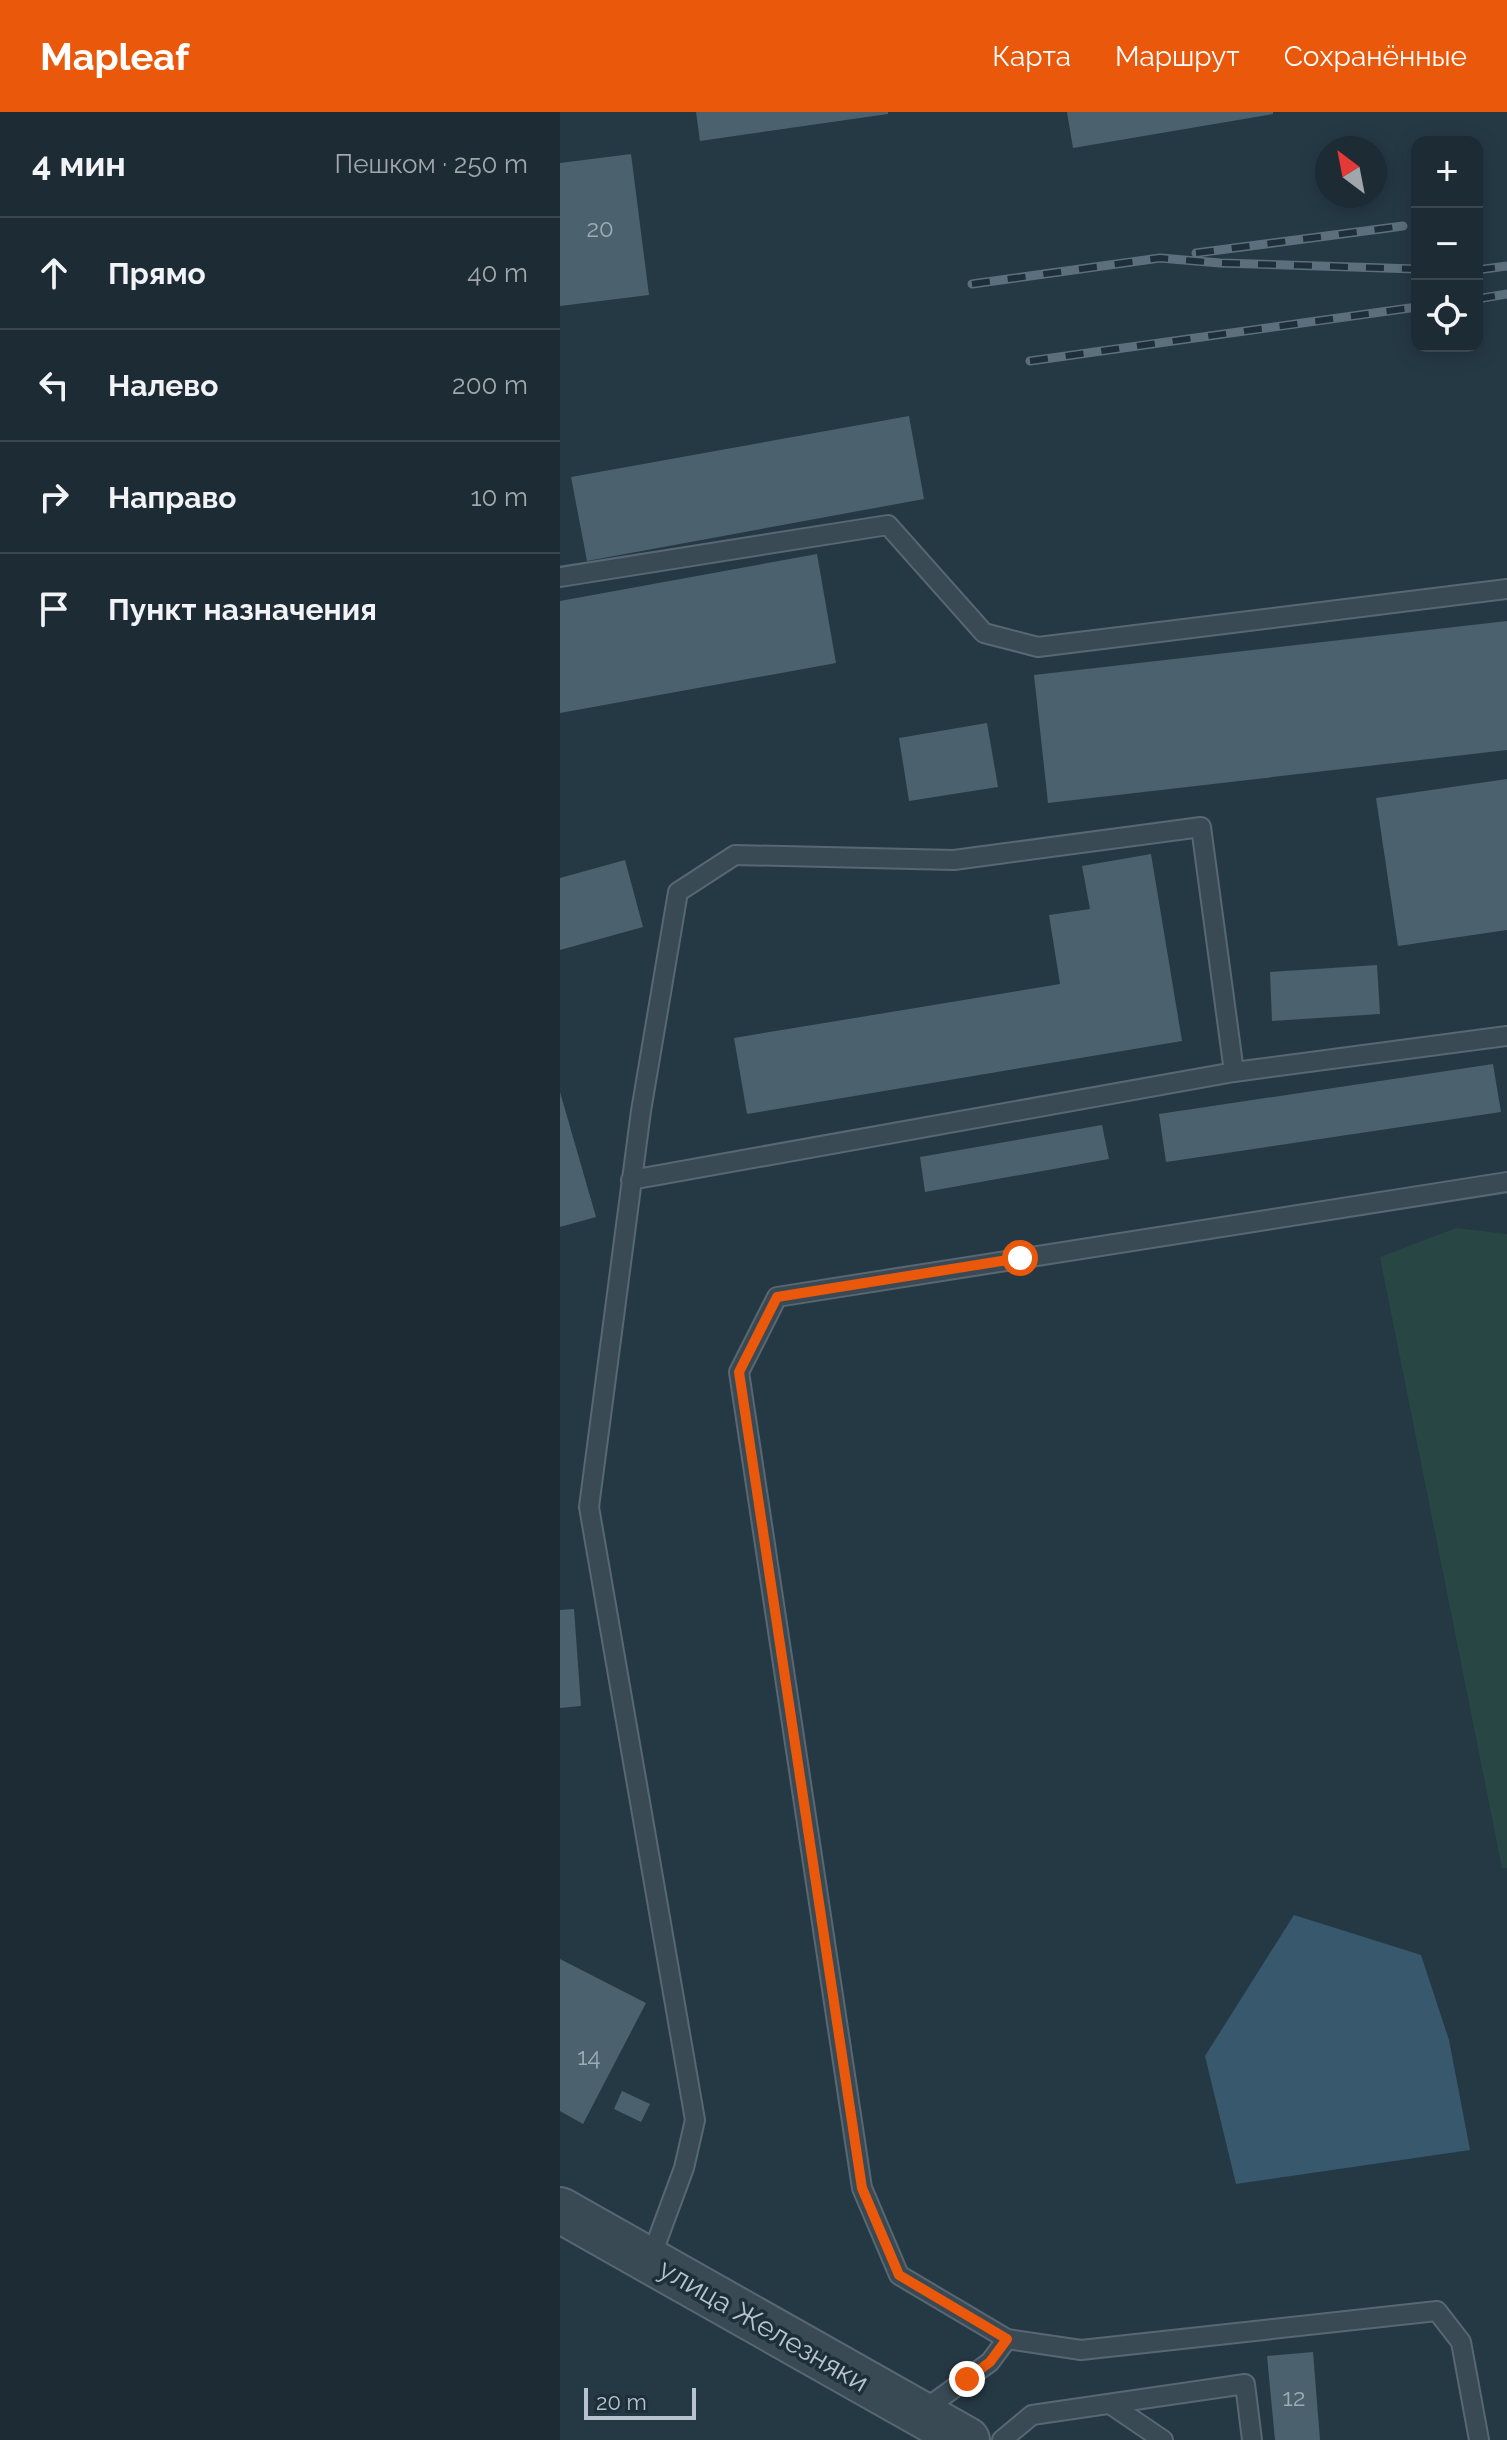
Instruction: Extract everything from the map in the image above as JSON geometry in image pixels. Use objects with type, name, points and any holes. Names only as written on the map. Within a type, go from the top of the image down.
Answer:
[{"type":"street","name":"улица Железняки","points":[[560,2210],[967,2440]]},
{"type":"lane","points":[[560,577],[888,525],[984,633],[1038,647],[1507,589]]},
{"type":"lane","points":[[650,2260],[684,2168],[695,2120],[589,1507],[631,1180],[678,892],[735,855],[954,860],[1201,827],[1234,1072]]},
{"type":"lane","points":[[631,1180],[1234,1072],[1507,1036]]},
{"type":"lane","points":[[1479,2440],[1461,2342],[1437,2311],[1081,2350],[1007,2339],[899,2275],[862,2188],[739,1372],[777,1297],[1507,1182]]},
{"type":"lane","points":[[919,2414],[990,2362],[1007,2339]]},
{"type":"lane","points":[[1002,2440],[1032,2415],[1245,2384],[1252,2440]]},
{"type":"lane","points":[[1110,2404],[1163,2440]]},
{"type":"green space","points":[[1456,1228],[1507,1234],[1507,1868],[1502,1868],[1380,1257]]},
{"type":"water","points":[[1294,1915],[1421,1955],[1449,2040],[1470,2150],[1236,2184],[1205,2056]]},
{"type":"building","points":[[696,112],[888,112],[888,114],[700,141]]},
{"type":"building","points":[[1067,112],[1273,112],[1273,114],[1073,148]]},
{"type":"building","points":[[631,154],[649,295],[560,306],[560,163]]},
{"type":"building","points":[[909,416],[924,499],[587,561],[571,477]]},
{"type":"building","points":[[817,554],[836,663],[560,713],[560,601]]},
{"type":"building","points":[[1507,621],[1507,750],[1048,803],[1034,675]]},
{"type":"building","points":[[987,723],[998,787],[909,801],[899,738]]},
{"type":"building","points":[[1507,779],[1507,930],[1398,946],[1376,798]]},
{"type":"building","points":[[1151,854],[1182,1041],[747,1114],[734,1038],[1060,984],[1049,915],[1090,909],[1082,866]]},
{"type":"building","points":[[625,860],[643,927],[560,950],[560,878]]},
{"type":"building","points":[[1377,965],[1380,1014],[1272,1021],[1270,972]]},
{"type":"building","points":[[1493,1064],[1501,1112],[1166,1162],[1159,1114]]},
{"type":"building","points":[[560,1092],[596,1217],[560,1227]]},
{"type":"building","points":[[1102,1125],[1109,1159],[925,1192],[920,1157]]},
{"type":"building","points":[[574,1609],[581,1706],[560,1708],[560,1610]]},
{"type":"building","points":[[560,1959],[646,2003],[583,2124],[560,2111]]},
{"type":"building","points":[[622,2091],[650,2104],[641,2122],[614,2109]]},
{"type":"building","points":[[1313,2352],[1320,2440],[1275,2440],[1267,2356]]},
{"type":"railway","points":[[1196,253],[1403,226]]},
{"type":"railway","points":[[972,284],[1160,258],[1220,263],[1411,269]]},
{"type":"railway","points":[[1483,269],[1507,266]]},
{"type":"railway","points":[[1483,298],[1507,294]]},
{"type":"railway","points":[[1030,361],[1411,308]]},
{"type":"route","points":[[967,2379],[990,2362],[1007,2339],[899,2275],[862,2188],[739,1372],[777,1297],[1020,1258]]}]
